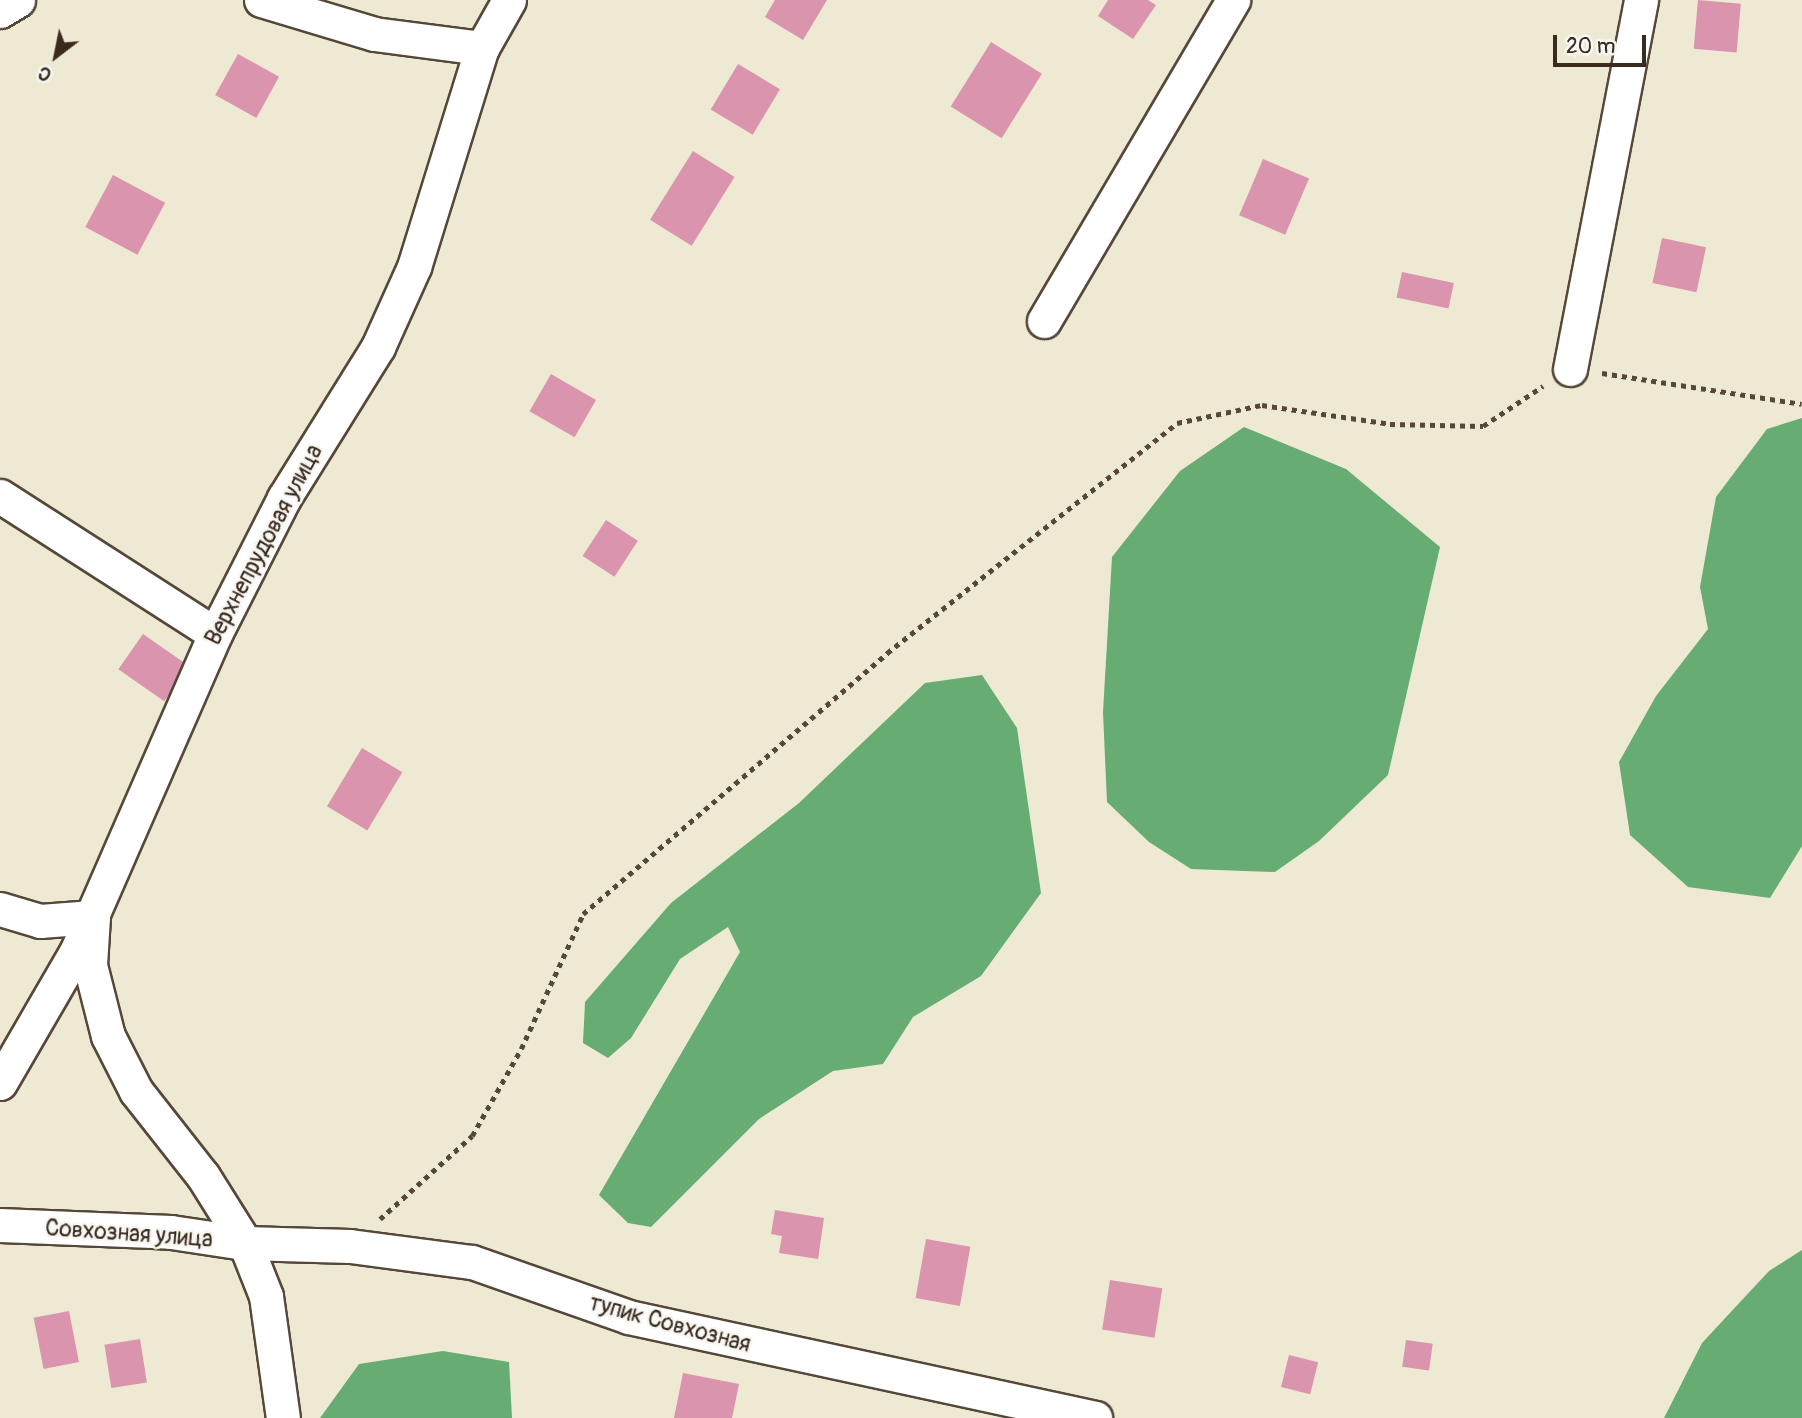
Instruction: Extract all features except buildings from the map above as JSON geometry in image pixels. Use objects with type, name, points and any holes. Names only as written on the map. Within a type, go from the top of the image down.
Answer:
[{"type":"street","points":[[0,11],[18,0]]},
{"type":"street","points":[[261,0],[374,34],[482,48]]},
{"type":"street","name":"Верхнепрудовая улица","points":[[0,1083],[48,1008],[93,917],[215,634],[284,498],[378,346],[414,267],[482,48],[509,0]]},
{"type":"street","points":[[1044,321],[1233,0]]},
{"type":"street","points":[[1570,369],[1641,0]]},
{"type":"street","points":[[0,496],[215,634]]},
{"type":"street","points":[[0,909],[40,920],[93,917],[90,965],[108,1036],[136,1091],[203,1176],[245,1243]]},
{"type":"street","name":"Совхозная улица","points":[[0,1225],[171,1232],[245,1243],[266,1296],[283,1418]]},
{"type":"street","name":"тупик Совхозная","points":[[245,1243],[350,1246],[472,1262],[629,1317],[1095,1418]]},
{"type":"path","points":[[350,1246],[472,1136],[521,1049],[583,914],[887,653],[1177,423],[1262,405],[1390,424],[1483,426],[1570,369],[1802,404]]},
{"type":"green space","points":[[1802,418],[1802,846],[1770,898],[1688,887],[1630,835],[1619,762],[1656,696],[1708,629],[1700,587],[1716,497],[1767,429]]},
{"type":"green space","points":[[1244,427],[1346,469],[1440,547],[1388,775],[1319,841],[1275,872],[1191,869],[1149,842],[1107,802],[1103,712],[1112,557],[1180,471]]},
{"type":"green space","points":[[982,675],[1017,728],[1041,893],[981,976],[913,1017],[883,1064],[833,1071],[759,1119],[651,1227],[628,1223],[599,1195],[740,952],[728,927],[680,959],[631,1038],[608,1058],[583,1043],[585,1002],[671,903],[799,803],[925,683]]},
{"type":"green space","points":[[1802,1250],[1802,1418],[1664,1418],[1702,1343],[1769,1271]]},
{"type":"green space","points":[[443,1351],[509,1362],[512,1418],[320,1418],[359,1364]]}]
